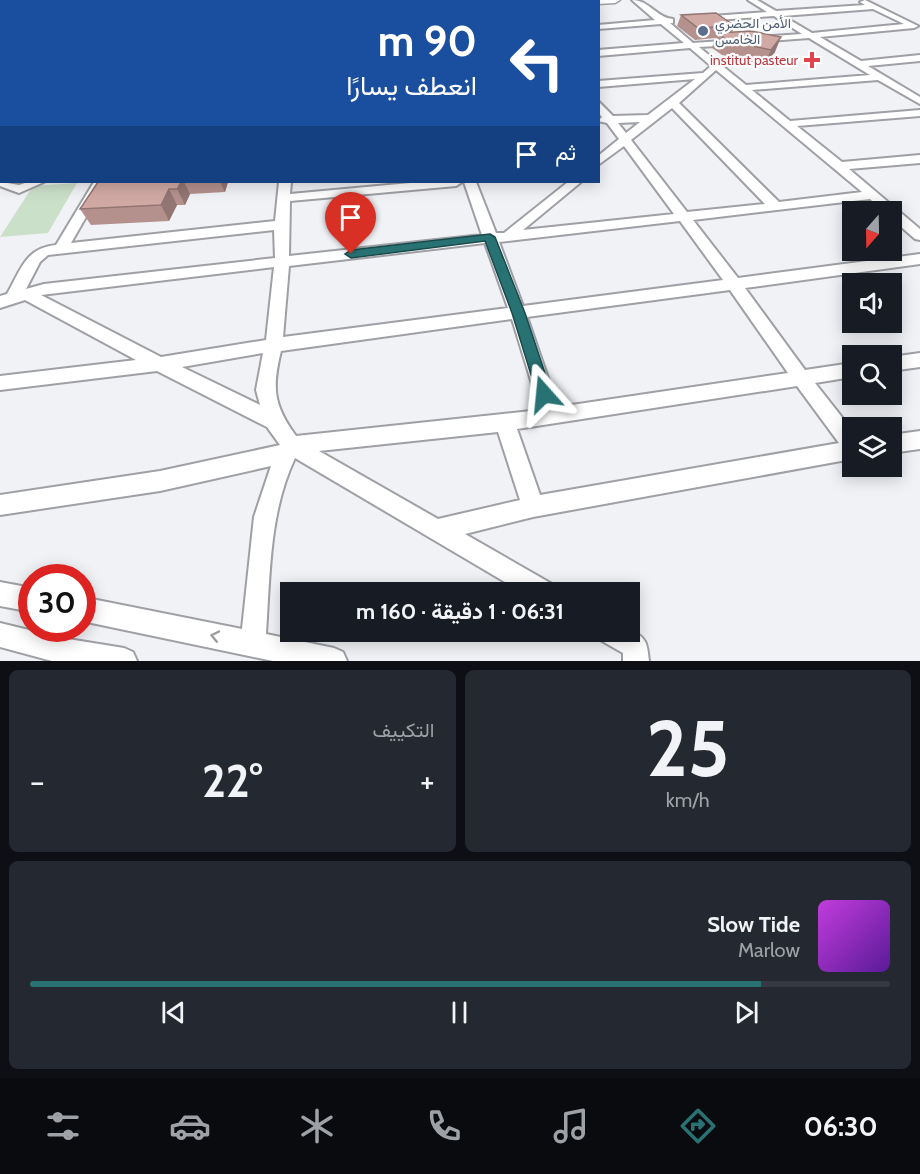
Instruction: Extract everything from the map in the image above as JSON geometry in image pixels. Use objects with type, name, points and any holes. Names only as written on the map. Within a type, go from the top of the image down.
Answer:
[{"type":"main road","points":[[600,1],[615,0]]},
{"type":"street","points":[[636,0],[839,166],[920,236]]},
{"type":"street","points":[[752,0],[917,97]]},
{"type":"street","points":[[861,0],[917,28]]},
{"type":"street","points":[[688,20],[874,7]]},
{"type":"street","points":[[896,17],[912,16]]},
{"type":"street","points":[[600,27],[676,21]]},
{"type":"street","points":[[752,41],[917,28]]},
{"type":"street","points":[[600,52],[740,42]]},
{"type":"street","points":[[861,64],[920,58]]},
{"type":"street","points":[[600,160],[708,75],[716,66]]},
{"type":"street","points":[[600,84],[708,75]]},
{"type":"street","points":[[744,88],[881,77]]},
{"type":"street","points":[[673,103],[776,207]]},
{"type":"street","points":[[788,124],[920,113]]},
{"type":"street","points":[[604,120],[651,118]]},
{"type":"street","points":[[604,120],[625,141],[734,284],[842,433]]},
{"type":"street","points":[[839,166],[920,159]]},
{"type":"street","points":[[3,183],[19,189],[35,183]]},
{"type":"street","points":[[62,247],[99,183]]},
{"type":"street","points":[[435,183],[285,190],[281,225],[282,263],[274,345],[265,390],[274,421],[288,449],[527,582]]},
{"type":"street","points":[[471,183],[518,313],[551,415]]},
{"type":"street","points":[[510,234],[574,183]]},
{"type":"street","points":[[13,298],[65,287],[282,263],[510,234],[683,218],[873,195]]},
{"type":"street","points":[[905,224],[920,222]]},
{"type":"street","points":[[13,298],[38,254],[62,247],[281,225]]},
{"type":"street","points":[[0,383],[159,364],[274,345],[920,259]]},
{"type":"street","points":[[13,298],[159,364],[274,421]]},
{"type":"street","points":[[902,362],[920,360]]},
{"type":"street","points":[[0,505],[160,480],[288,449],[506,423],[842,372]]},
{"type":"street","points":[[506,423],[533,507]]},
{"type":"street","points":[[902,442],[920,440]]},
{"type":"street","points":[[253,644],[258,569],[266,515],[272,483],[288,449]]},
{"type":"street","points":[[437,530],[533,507],[842,452]]},
{"type":"street","points":[[0,594],[18,597]]},
{"type":"street","points":[[96,612],[253,644],[290,657],[334,661]]},
{"type":"street","points":[[0,635],[63,651],[124,661]]},
{"type":"street","points":[[628,642],[635,646],[636,661]]},
{"type":"green space","points":[[77,183],[48,233],[0,237],[33,186]]},
{"type":"building","points":[[716,13],[735,26],[698,28],[681,15]]},
{"type":"building","points":[[751,31],[781,37],[771,50],[727,40],[717,33]]},
{"type":"building","points":[[97,183],[180,183],[177,189],[169,189],[161,205],[80,209]]},
{"type":"place","name":"الأمن الحضري الخامس","points":[[703,31]]},
{"type":"place","name":"institut pasteur","points":[[812,60]]},
{"type":"route","points":[[351,254],[490,237],[544,394]]}]
